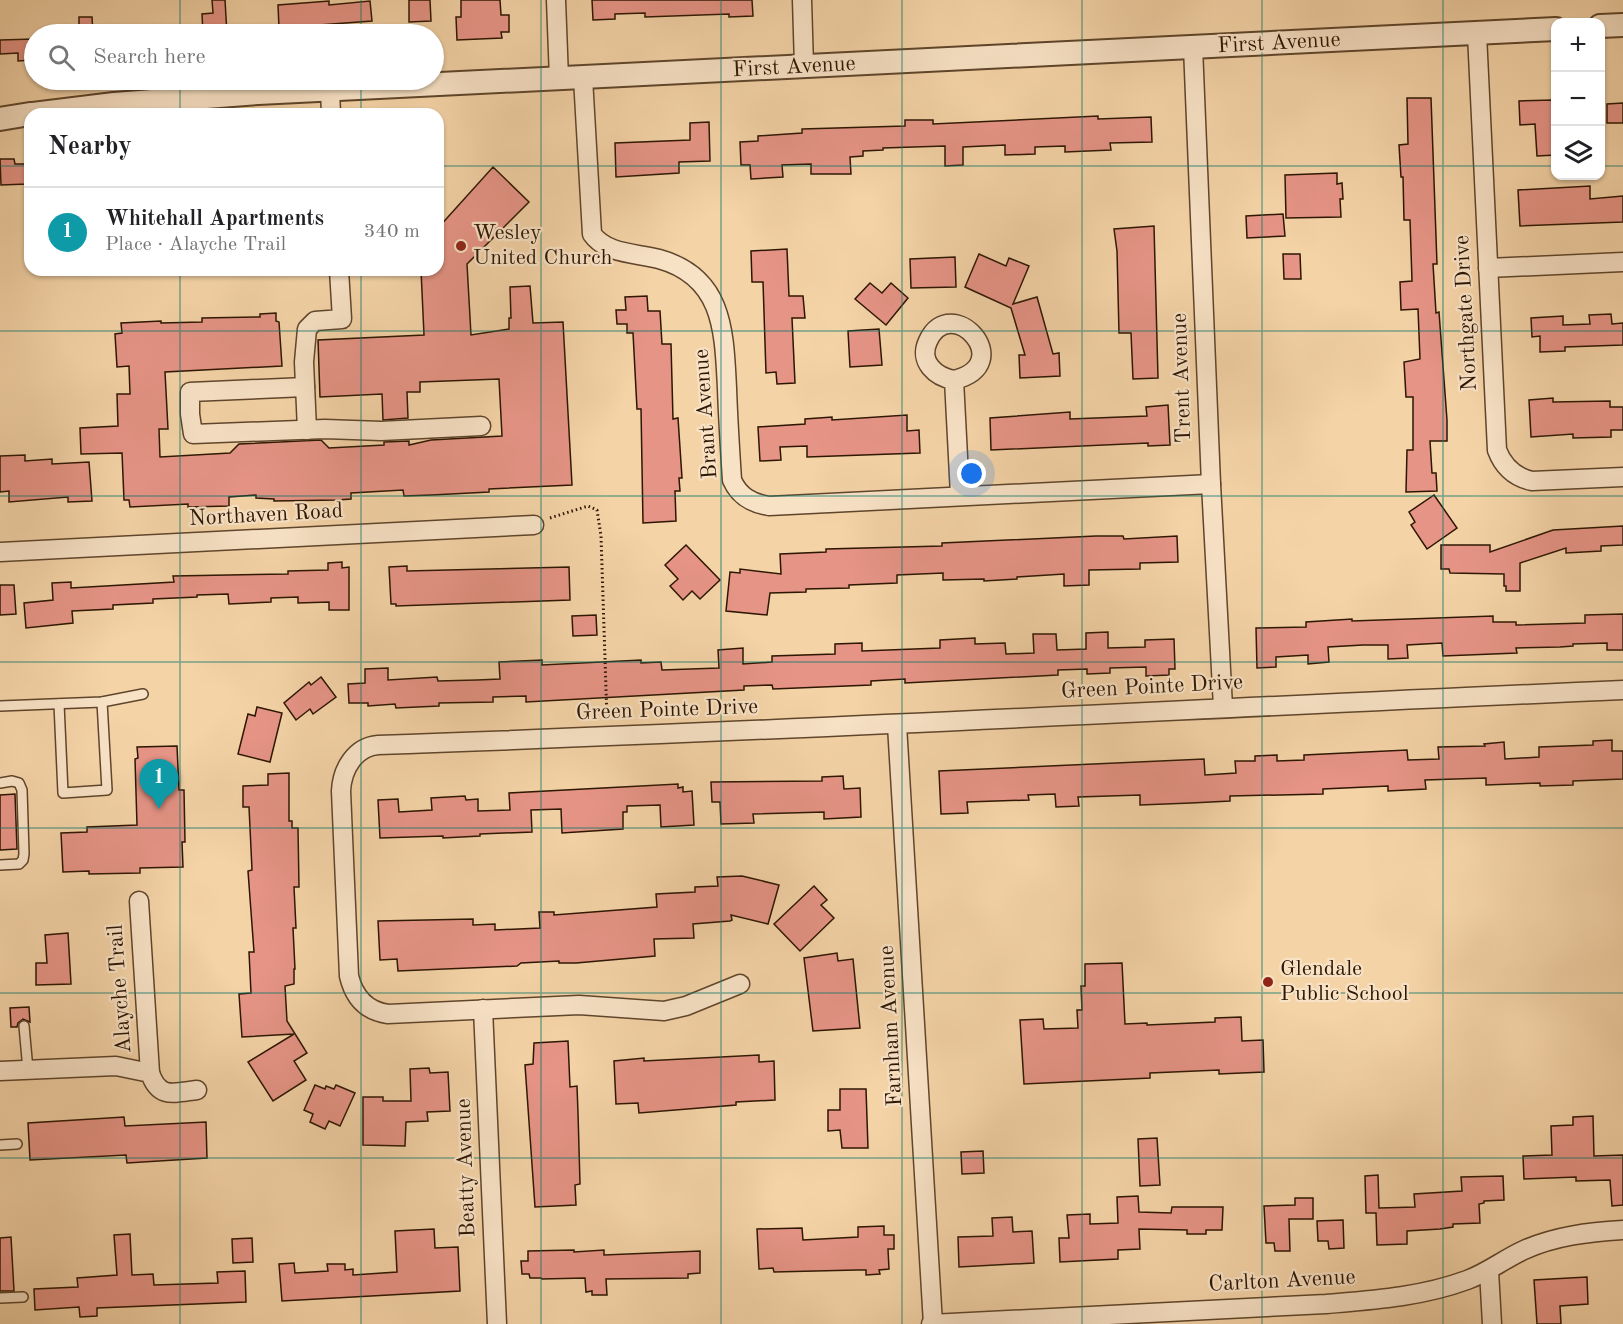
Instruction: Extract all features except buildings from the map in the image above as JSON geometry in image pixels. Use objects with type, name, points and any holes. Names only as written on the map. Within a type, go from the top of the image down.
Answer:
[{"type":"street","points":[[556,0],[560,79]]},
{"type":"street","points":[[802,0],[804,66]]},
{"type":"street","points":[[1605,26],[1623,25]]},
{"type":"street","name":"First Avenue","points":[[444,85],[1551,29]]},
{"type":"street","name":"Northgate Drive","points":[[1477,34],[1497,450],[1503,462],[1518,476],[1532,481],[1623,477]]},
{"type":"street","name":"Trent Avenue","points":[[1193,47],[1211,484],[1223,707]]},
{"type":"street","name":"Brant Avenue","points":[[583,78],[592,234],[604,246],[660,259],[686,271],[698,280],[711,297],[723,331],[732,480],[739,493],[752,502],[769,506],[1211,484]]},
{"type":"street","points":[[330,90],[332,108]]},
{"type":"street","name":"First Avenue","points":[[88,108],[144,102],[330,90]]},
{"type":"street","name":"First Avenue","points":[[0,119],[24,115]]},
{"type":"street","points":[[1488,268],[1623,262]]},
{"type":"street","points":[[307,430],[304,343],[307,329],[315,321],[342,318],[339,276]]},
{"type":"street","points":[[954,380],[960,495]]},
{"type":"street","points":[[305,387],[190,392],[193,435],[307,430],[381,431],[481,426]]},
{"type":"street","name":"Northaven Road","points":[[0,552],[534,525]]},
{"type":"street","name":"Green Pointe Drive","points":[[740,984],[686,1006],[664,1011],[579,1005],[388,1014],[370,1009],[354,992],[349,976],[341,791],[345,770],[359,753],[372,746],[1623,690]]},
{"type":"street","name":"Farnham Avenue","points":[[897,724],[932,1324]]},
{"type":"street","name":"Alayche Trail","points":[[139,901],[150,1073]]},
{"type":"street","name":"Beatty Avenue","points":[[483,1009],[497,1324]]},
{"type":"street","points":[[0,1071],[116,1066],[150,1073],[154,1086],[160,1090],[172,1093],[197,1090]]},
{"type":"street","name":"Carlton Avenue","points":[[932,1324],[1358,1301],[1423,1292],[1462,1282],[1489,1271],[1516,1254],[1542,1243],[1584,1233],[1623,1230]]},
{"type":"street","points":[[1489,1271],[1492,1324]]},
{"type":"lane","points":[[0,706],[102,702],[143,694]]},
{"type":"lane","points":[[59,704],[63,793],[107,790],[102,702]]},
{"type":"lane","points":[[0,777],[10,777],[27,787],[30,855],[19,864],[0,865]]},
{"type":"lane","points":[[0,783],[12,781],[19,783],[22,790],[23,860]]},
{"type":"lane","points":[[24,1026],[28,1070]]},
{"type":"lane","points":[[0,1145],[16,1144]]},
{"type":"lane","points":[[0,1298],[23,1297]]},
{"type":"path","points":[[534,525],[573,509],[588,506],[597,510],[601,536],[608,737]]},
{"type":"place","name":"Wesley United Church","points":[[461,246]]},
{"type":"place","name":"Whitehall Apartments","points":[[159,809]]},
{"type":"place","name":"Glendale Public School","points":[[1268,982]]}]
